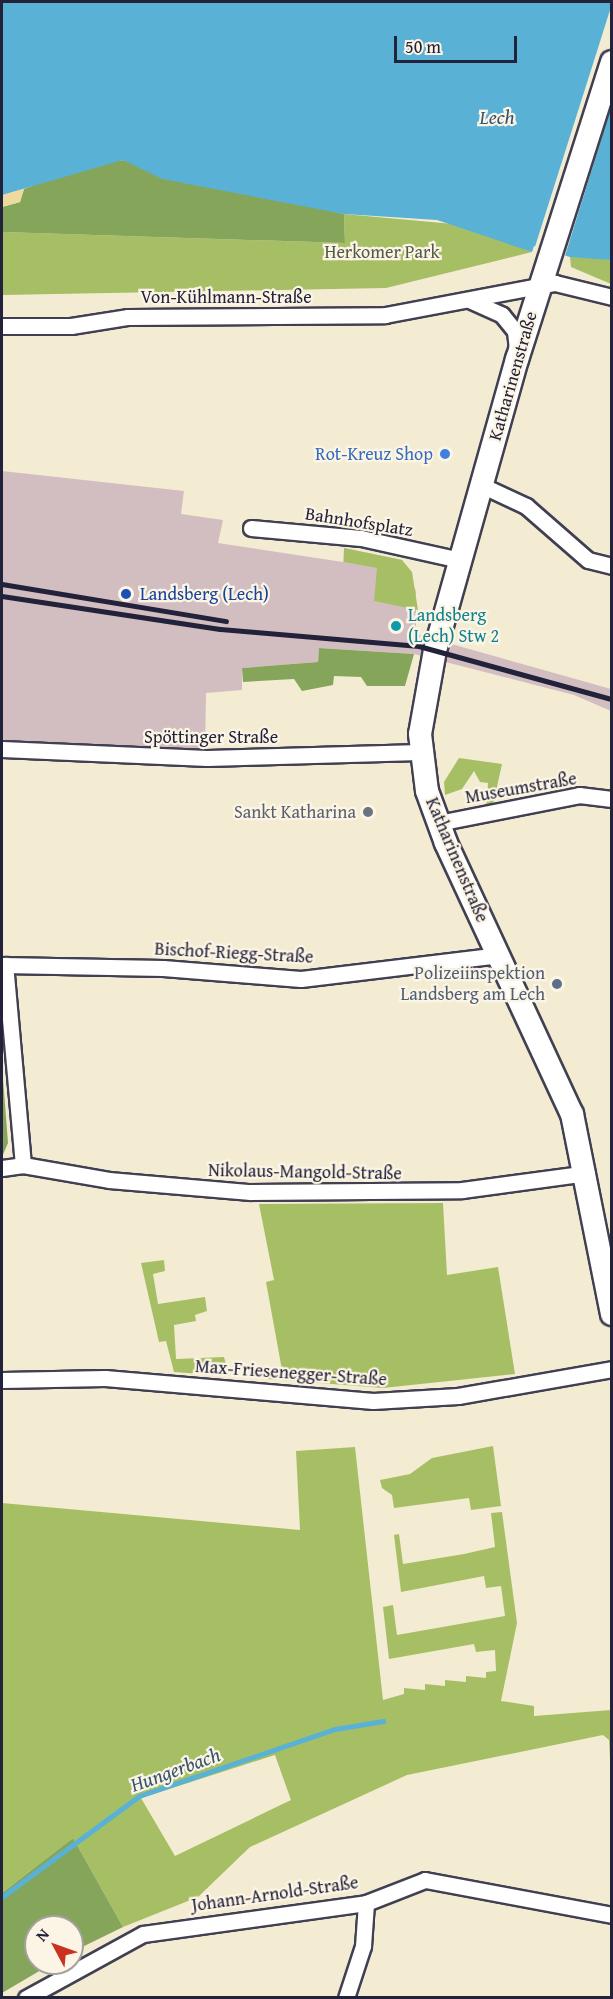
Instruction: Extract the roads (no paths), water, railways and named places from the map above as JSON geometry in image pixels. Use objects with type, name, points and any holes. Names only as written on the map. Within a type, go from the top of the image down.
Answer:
[{"type":"main road","name":"Katharinenstraße","points":[[612,62],[539,286],[460,560],[429,674],[420,752],[438,823],[548,1054],[587,1173],[612,1314]]},
{"type":"street","name":"Von-Kühlmann-Straße","points":[[2,326],[70,326],[128,317],[385,315],[539,286],[567,284],[612,297]]},
{"type":"street","name":"Von-Kühlmann-Straße","points":[[451,301],[480,301],[500,314],[516,332],[517,359]]},
{"type":"street","points":[[481,485],[525,506],[588,560],[612,566]]},
{"type":"street","name":"Bahnhofsplatz","points":[[251,528],[361,538],[460,560]]},
{"type":"street","name":"Spöttinger Straße","points":[[2,749],[207,758],[420,752]]},
{"type":"street","name":"Museumstraße","points":[[438,823],[579,795],[612,799]]},
{"type":"street","name":"Bischof-Riegg-Straße","points":[[3,965],[163,968],[301,979],[500,955]]},
{"type":"street","points":[[3,965],[22,1165]]},
{"type":"street","name":"Nikolaus-Mangold-Straße","points":[[2,1168],[22,1165],[109,1180],[250,1192],[462,1190],[587,1173]]},
{"type":"street","name":"Max-Friesenegger-Straße","points":[[2,1380],[105,1378],[374,1401],[458,1396],[612,1370]]},
{"type":"street","name":"Johann-Arnold-Straße","points":[[26,1998],[143,1934],[366,1903],[411,1882],[439,1880],[612,1916]]},
{"type":"street","points":[[346,1998],[363,1947],[366,1903]]},
{"type":"water","name":"Lech","points":[[2,2],[611,2],[611,260],[570,257],[534,246],[532,252],[437,220],[344,214],[162,179],[123,160],[2,195]]},
{"type":"waterway","name":"Hungerbach","points":[[2,1897],[139,1796],[335,1729],[383,1721]]},
{"type":"railway","points":[[2,584],[226,621]]},
{"type":"railway","points":[[2,596],[220,629],[419,646],[612,699]]},
{"type":"place","name":"Rot-Kreuz Shop","points":[[445,454]]},
{"type":"place","name":"Landsberg (Lech)","points":[[126,594]]},
{"type":"place","name":"Landsberg (Lech) Stw 2","points":[[396,626]]},
{"type":"place","name":"Sankt Katharina","points":[[368,812]]},
{"type":"place","name":"Polizeiinspektion Landsberg am Lech","points":[[557,984]]},
{"type":"park label","name":"Herkomer Park","points":[[382,252]]}]
